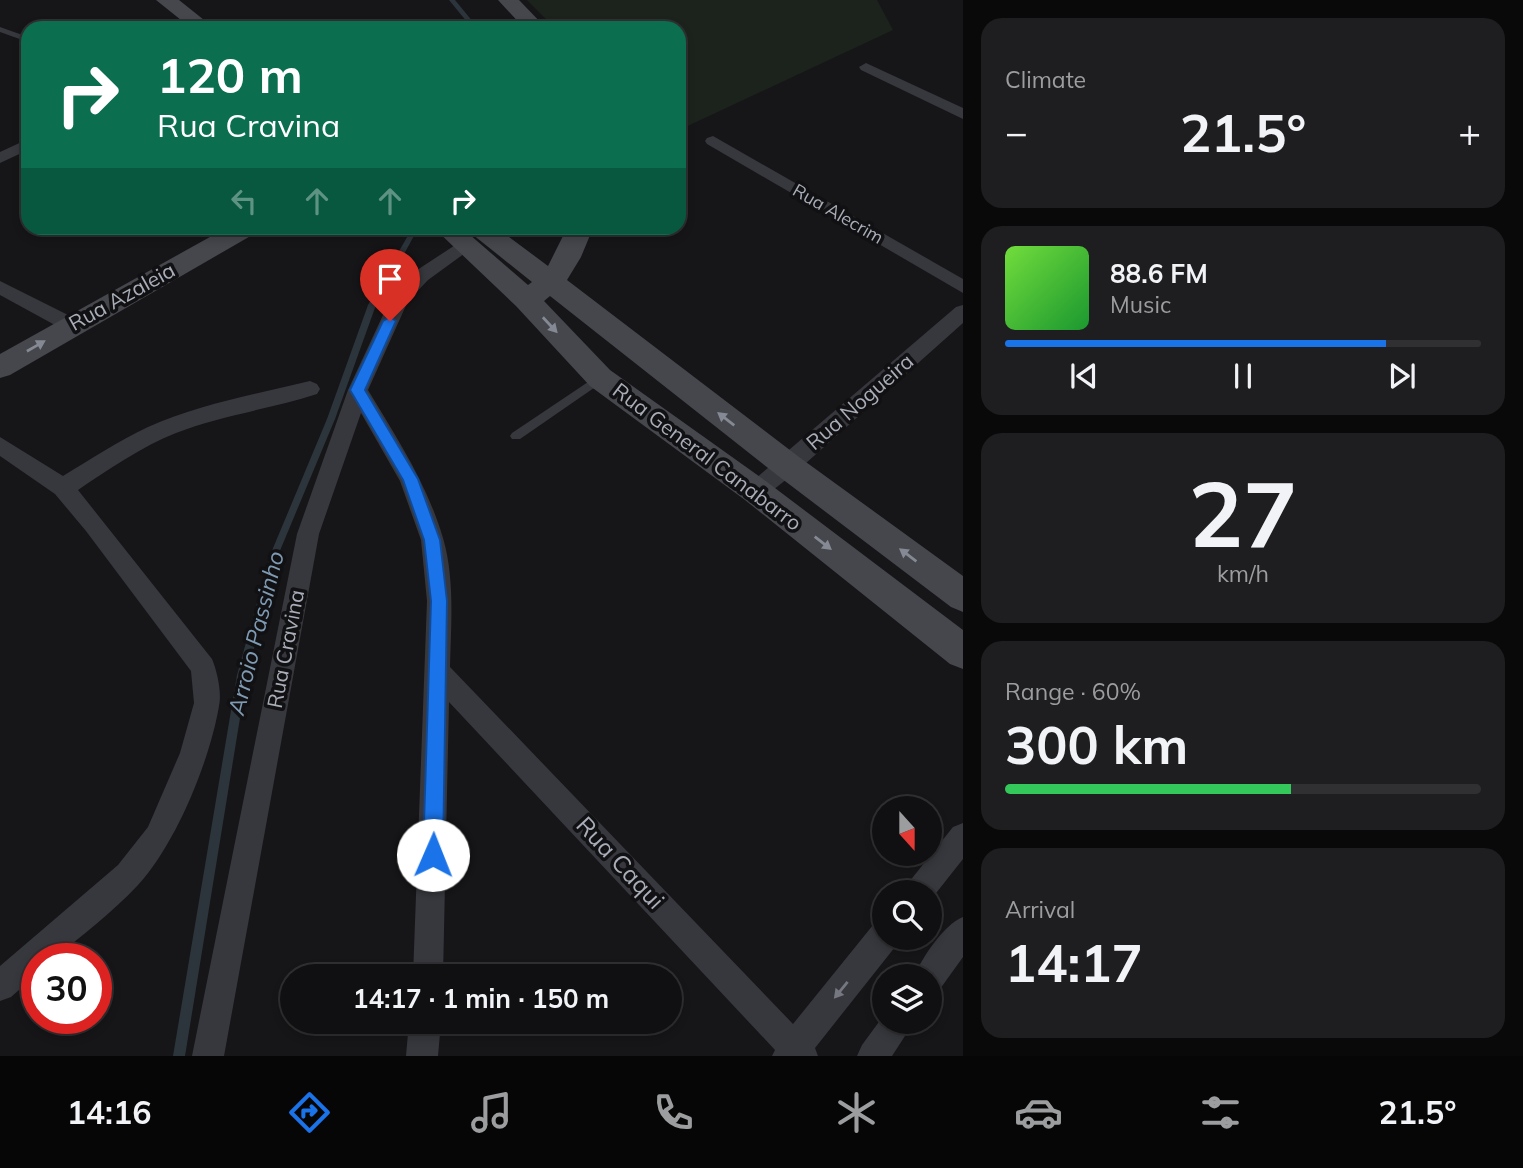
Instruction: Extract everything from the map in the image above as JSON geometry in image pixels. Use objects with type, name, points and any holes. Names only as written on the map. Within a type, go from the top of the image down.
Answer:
[{"type":"main road","points":[[166,0],[206,21]]},
{"type":"main road","points":[[194,0],[210,21]]},
{"type":"main road","points":[[508,0],[529,21]]},
{"type":"main road","name":"Rua Azaleia","points":[[0,367],[233,235]]},
{"type":"main road","name":"Rua General Canabarro","points":[[472,235],[539,292],[788,466],[963,596]]},
{"type":"main road","points":[[539,292],[578,235]]},
{"type":"main road","name":"Rua General Canabarro","points":[[539,292],[600,378],[756,491],[963,652]]},
{"type":"street","points":[[866,67],[963,114]]},
{"type":"street","name":"Rua Alecrim","points":[[713,141],[963,287]]},
{"type":"street","points":[[0,158],[21,148]]},
{"type":"street","name":"Rua Cravina","points":[[208,1056],[308,534],[358,390],[400,299],[421,276],[468,235]]},
{"type":"street","points":[[0,287],[72,325]]},
{"type":"street","name":"Rua Nogueira","points":[[756,491],[963,312]]},
{"type":"street","points":[[63,488],[127,448],[168,428],[231,407],[310,389]]},
{"type":"street","points":[[358,390],[410,479],[432,540],[439,601],[428,964]]},
{"type":"street","points":[[0,445],[63,488],[94,524],[203,667],[207,703],[193,754],[158,837],[128,875],[0,986]]},
{"type":"street","name":"Rua Caqui","points":[[437,671],[795,1053]]},
{"type":"street","points":[[929,880],[963,837]]},
{"type":"street","points":[[939,964],[963,932]]},
{"type":"street","points":[[795,1053],[873,950]]},
{"type":"street","points":[[422,1056],[424,1034]]},
{"type":"street","points":[[873,1056],[889,1034]]},
{"type":"lane","points":[[0,29],[21,37]]},
{"type":"lane","points":[[516,436],[600,378]]},
{"type":"shaded area","points":[[527,0],[877,0],[893,30],[686,127],[686,21],[548,21]]},
{"type":"waterway","name":"Arroio Passinho","points":[[452,0],[469,21]]},
{"type":"waterway","name":"Arroio Passinho","points":[[179,1056],[242,675],[275,553],[331,419],[372,305],[411,235]]},
{"type":"route","points":[[390,321],[358,390],[410,479],[432,540],[439,601],[433,855]]}]
